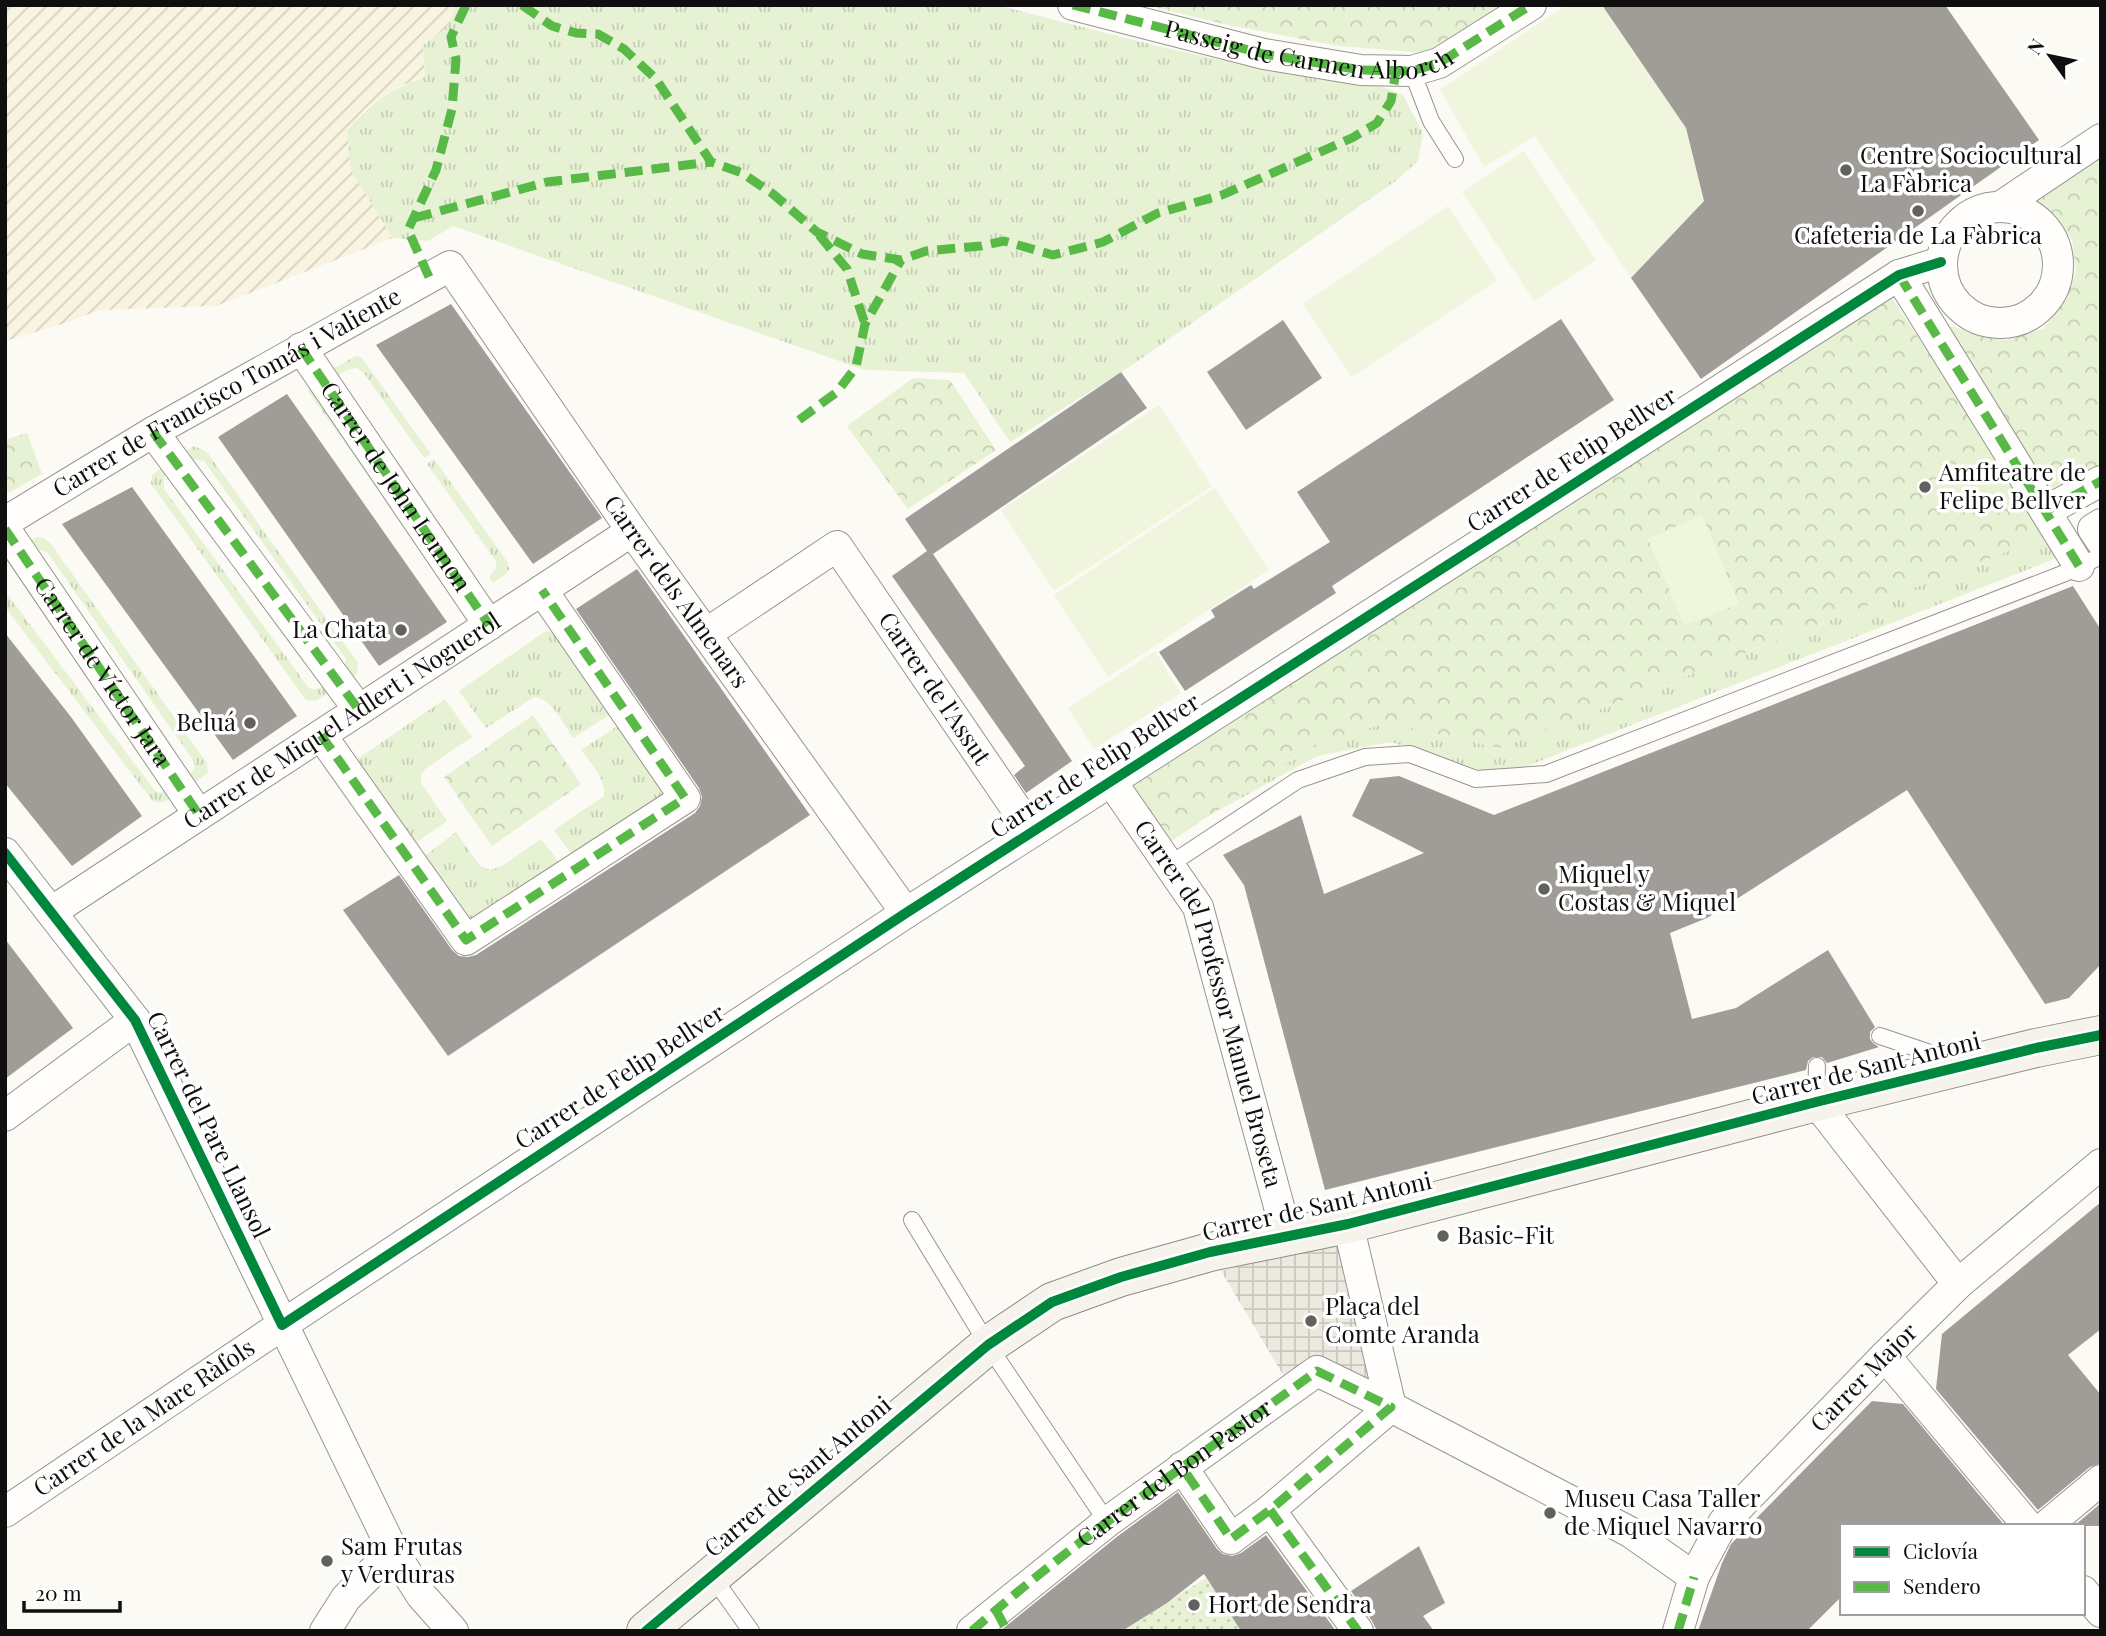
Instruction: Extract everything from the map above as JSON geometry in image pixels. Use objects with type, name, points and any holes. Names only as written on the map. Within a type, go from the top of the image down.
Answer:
[{"type":"street","name":"Passeig de Carmen Alborch","points":[[1073,5],[1264,54],[1361,69],[1412,71],[1438,63],[1531,5]]},
{"type":"street","points":[[2000,207],[2020,210],[2039,221],[2052,237],[2058,256],[2058,269],[2053,289],[2042,306],[2015,322],[1995,324],[1975,319],[1952,300],[1943,282],[1941,261],[1946,241],[1957,225],[1974,213],[2000,207],[2101,139]]},
{"type":"street","name":"Carrer de Felip Bellver","points":[[282,1325],[906,913],[1899,275],[1941,261]]},
{"type":"street","name":"Carrer de Francisco Tomás i Valiente","points":[[5,522],[153,432],[450,266]]},
{"type":"street","name":"Carrer dels Almenars","points":[[450,266],[632,531],[906,913]]},
{"type":"street","points":[[1899,275],[2046,511],[2095,543]]},
{"type":"street","name":"Carrer de John Lennon","points":[[301,348],[489,625]]},
{"type":"street","points":[[153,432],[359,710]]},
{"type":"street","points":[[2046,511],[2101,481]]},
{"type":"street","name":"Carrer de Víctor Jara","points":[[5,529],[199,815]]},
{"type":"street","name":"Carrer de Miquel Adlert i Noguerol","points":[[51,912],[632,531]]},
{"type":"street","name":"Carrer de l'Assut","points":[[707,634],[836,546],[1032,832]]},
{"type":"street","points":[[321,735],[466,940],[685,798],[542,590]]},
{"type":"street","name":"Carrer del Professor Manuel Broseta","points":[[1111,781],[1198,907],[1287,1236]]},
{"type":"street","name":"Carrer del Pare Llansol","points":[[5,853],[135,1020],[393,1550],[421,1595],[453,1631]]},
{"type":"street","points":[[5,1116],[135,1020]]},
{"type":"street","name":"Carrer de Sant Antoni","points":[[646,1631],[988,1345],[1052,1302],[1121,1277],[1198,1256],[1348,1224],[1816,1084],[1966,1065],[2101,1035]]},
{"type":"street","points":[[1816,1084],[1958,1284]]},
{"type":"street","name":"Carrer Major","points":[[1678,1631],[1694,1577],[1723,1522],[1958,1284],[2101,1164]]},
{"type":"street","points":[[1348,1224],[1391,1408],[1630,1532],[1694,1577]]},
{"type":"street","name":"Carrer de la Mare Ràfols","points":[[5,1512],[282,1325]]},
{"type":"street","points":[[1885,1356],[2026,1524]]},
{"type":"street","name":"Carrer del Bon Pastor","points":[[972,1631],[1001,1620],[1107,1522],[1317,1371],[1391,1408]]},
{"type":"street","points":[[1182,1468],[1231,1539],[1270,1510],[1391,1408]]},
{"type":"street","points":[[2048,1524],[2101,1480]]},
{"type":"street","points":[[1270,1510],[1357,1631]]},
{"type":"street","points":[[325,1631],[346,1598],[393,1550]]},
{"type":"street","points":[[2085,1593],[2101,1612]]},
{"type":"lane","points":[[1412,71],[1431,121],[1455,159]]},
{"type":"lane","points":[[1169,865],[1297,780],[1364,757],[1410,754],[1476,779],[1546,774],[2039,583],[2095,543]]},
{"type":"lane","points":[[1880,1036],[1966,1065]]},
{"type":"lane","points":[[912,1220],[988,1345],[1107,1522]]},
{"type":"lane","points":[[712,1576],[751,1631]]},
{"type":"shaded area","points":[[5,5],[455,5],[453,18],[446,28],[423,45],[425,77],[400,86],[365,109],[347,130],[351,170],[393,238],[216,306],[100,310],[5,341]]},
{"type":"shaded area","name":"Plaça del Comte Aranda","points":[[1352,1239],[1391,1407],[1317,1372],[1292,1390],[1221,1271]]},
{"type":"green space","points":[[455,5],[996,5],[1153,45],[1270,71],[1371,82],[1403,95],[1423,133],[1418,161],[1397,180],[1129,367],[1010,442],[964,373],[866,370],[453,226],[428,241],[393,238],[351,170],[347,130],[382,98],[425,77],[423,45],[448,25]]},
{"type":"green space","points":[[1145,5],[1501,5],[1424,53],[1339,46],[1228,25]]},
{"type":"green space","points":[[1566,5],[1602,5],[1686,128],[1704,201],[1631,278],[1535,136],[1484,167],[1440,90]]},
{"type":"green space","points":[[1524,151],[1596,260],[1534,301],[1462,192]]},
{"type":"green space","points":[[2101,152],[2101,470],[2048,499],[1938,323],[2006,340],[2043,329],[2066,300],[2076,271],[2072,240],[2055,215],[2030,199]]},
{"type":"green space","points":[[1448,206],[1497,280],[1352,377],[1303,304]]},
{"type":"green space","points":[[1889,294],[2050,535],[1500,748],[1389,723],[1320,741],[1167,844],[1131,788]]},
{"type":"green space","points":[[356,356],[361,357],[431,454],[424,458],[363,372],[357,368],[349,369],[324,383],[382,483],[377,488],[309,393],[308,386],[312,380]]},
{"type":"green space","points":[[913,378],[950,380],[996,450],[908,509],[847,426]]},
{"type":"green space","points":[[1159,405],[1212,486],[1054,591],[1001,510]]},
{"type":"green space","points":[[27,433],[42,474],[5,495],[5,440]]},
{"type":"green space","points":[[194,446],[207,452],[358,663],[357,674],[342,683],[346,659],[204,461],[195,459],[185,463],[180,455]]},
{"type":"green space","points":[[434,459],[508,563],[506,574],[493,583],[489,577],[496,568],[496,561],[427,464]]},
{"type":"green space","points":[[166,464],[171,471],[164,476],[164,489],[308,687],[313,690],[326,686],[330,692],[315,701],[306,700],[151,484],[152,475]]},
{"type":"green space","points":[[1215,488],[1269,570],[1108,677],[1054,595]]},
{"type":"green space","points":[[1702,515],[1739,604],[1684,625],[1648,539]]},
{"type":"green space","points":[[2050,535],[2062,556],[1512,772],[1485,771],[1391,742],[1317,756],[1207,817],[1320,741],[1389,723],[1500,748]]},
{"type":"green space","points":[[36,537],[44,538],[51,544],[207,763],[208,773],[191,785],[186,777],[194,770],[193,760],[47,552],[20,547]]},
{"type":"green space","points":[[5,591],[155,791],[160,793],[172,786],[178,793],[161,803],[151,799],[5,607]]},
{"type":"green space","points":[[546,631],[555,632],[611,714],[573,738],[552,707],[534,697],[486,728],[459,691]]},
{"type":"green space","points":[[1155,651],[1181,693],[1094,749],[1068,708]]},
{"type":"green space","points":[[445,699],[472,737],[425,769],[421,775],[421,783],[447,821],[410,847],[356,760]]},
{"type":"green space","points":[[533,715],[581,784],[492,846],[444,777]]},
{"type":"green space","points":[[622,723],[672,799],[576,860],[554,830],[604,796],[600,777],[581,750]]},
{"type":"green space","points":[[456,832],[480,866],[490,870],[502,866],[541,839],[564,869],[469,929],[421,859]]},
{"type":"green space","name":"Hort de Sendra","points":[[1206,1578],[1241,1631],[1122,1631]]},
{"type":"building","name":"Centre Sociocultural La Fàbrica","points":[[1602,5],[1945,5],[2039,140],[1701,379],[1631,278],[1704,201],[1686,128]]},
{"type":"building","points":[[451,304],[602,518],[533,564],[376,345]]},
{"type":"building","points":[[1561,319],[1614,400],[1332,586],[1336,593],[1185,691],[1159,652],[1215,617],[1211,610],[1251,585],[1254,589],[1330,542],[1297,492]]},
{"type":"building","points":[[1283,320],[1322,378],[1246,430],[1207,372]]},
{"type":"building","points":[[1121,372],[1147,408],[933,554],[1072,761],[1026,793],[1014,775],[1025,766],[892,576],[927,551],[905,519]]},
{"type":"building","points":[[287,394],[447,622],[379,666],[218,437]]},
{"type":"building","points":[[132,487],[297,716],[233,760],[62,524]]},
{"type":"building","points":[[637,569],[810,815],[448,1056],[343,910],[399,875],[452,950],[459,956],[476,955],[695,813],[702,797],[699,788],[576,609]]},
{"type":"building","name":"Miquel y Costas & Miquel","points":[[2073,586],[2101,630],[2101,964],[2069,998],[2045,1004],[1907,790],[1707,918],[1670,933],[1692,1019],[1736,1008],[1828,950],[1875,1027],[1870,1032],[1870,1039],[1879,1047],[1827,1063],[1822,1057],[1813,1057],[1808,1061],[1806,1070],[1325,1190],[1244,885],[1223,855],[1301,815],[1324,894],[1424,853],[1352,816],[1370,779],[1399,776],[1494,815]]},
{"type":"building","points":[[5,633],[71,717],[142,816],[72,866],[5,783]]},
{"type":"building","points":[[5,939],[73,1028],[5,1079]]},
{"type":"building","points":[[2101,1202],[2101,1329],[2068,1355],[2101,1395],[2101,1463],[2090,1467],[2038,1510],[1936,1389],[1942,1334]]},
{"type":"building","points":[[1872,1401],[1903,1404],[2003,1524],[1840,1524],[1840,1598],[1807,1631],[1698,1631],[1731,1544]]},
{"type":"building","points":[[1178,1492],[1223,1554],[1232,1556],[1241,1553],[1266,1535],[1336,1631],[1241,1631],[1204,1574],[1167,1603],[1122,1631],[1000,1631],[1118,1536]]},
{"type":"building","points":[[2101,1503],[2101,1526],[2076,1524]]},
{"type":"building","points":[[1419,1546],[1445,1603],[1423,1616],[1434,1631],[1377,1631],[1351,1591]]},
{"type":"marked path","points":[[429,277],[408,230],[436,170],[452,109],[456,59],[451,37],[466,5]]},
{"type":"marked path","points":[[522,5],[552,26],[576,33],[598,34],[624,49],[656,79],[711,162],[742,173],[773,194],[817,232],[862,254],[901,260],[926,251],[1004,241],[1053,255],[1103,242],[1158,213],[1222,195],[1352,138],[1377,123],[1391,101],[1396,71]]},
{"type":"marked path","points":[[1073,5],[1264,54],[1361,70],[1412,71],[1439,63],[1531,5]]},
{"type":"marked path","points":[[414,218],[547,182],[711,162]]},
{"type":"marked path","points":[[819,235],[847,269],[865,324]]},
{"type":"marked path","points":[[799,420],[837,392],[856,367],[865,324],[901,260]]},
{"type":"marked path","points":[[1899,275],[2079,566]]},
{"type":"marked path","points":[[301,348],[489,625]]},
{"type":"marked path","points":[[153,432],[359,710]]},
{"type":"marked path","points":[[2046,511],[2101,481]]},
{"type":"marked path","points":[[5,529],[199,815]]},
{"type":"marked path","points":[[321,735],[466,940],[685,798],[542,590]]},
{"type":"marked path","points":[[972,1631],[1098,1529],[1141,1497],[1185,1465],[1317,1371],[1391,1407],[1270,1510],[1231,1539],[1182,1467]]},
{"type":"marked path","points":[[1270,1510],[1358,1631]]},
{"type":"marked path","points":[[1678,1631],[1694,1577]]},
{"type":"marked path","points":[[996,1610],[1007,1631]]},
{"type":"cycle path","points":[[5,853],[135,1020],[282,1325],[906,913],[1899,275],[1941,262]]},
{"type":"cycle path","points":[[646,1631],[988,1345],[1052,1302],[1121,1277],[1210,1252],[1348,1224],[1816,1102],[2036,1048],[2101,1035]]},
{"type":"place","name":"Centre Sociocultural La Fàbrica","points":[[1846,170]]},
{"type":"place","name":"Cafeteria de La Fàbrica","points":[[1918,211]]},
{"type":"place","name":"Amfiteatre de Felipe Bellver","points":[[1925,487]]},
{"type":"place","name":"La Chata","points":[[401,630]]},
{"type":"place","name":"Beluá","points":[[250,723]]},
{"type":"place","name":"Miquel y Costas & Miquel","points":[[1544,889]]},
{"type":"place","name":"Basic-Fit","points":[[1443,1236]]},
{"type":"place","name":"Plaça del Comte Aranda","points":[[1311,1321]]},
{"type":"place","name":"Museu Casa Taller de Miquel Navarro","points":[[1550,1513]]},
{"type":"place","name":"Sam Frutas y Verduras","points":[[327,1561]]},
{"type":"place","name":"Hort de Sendra","points":[[1194,1605]]}]
